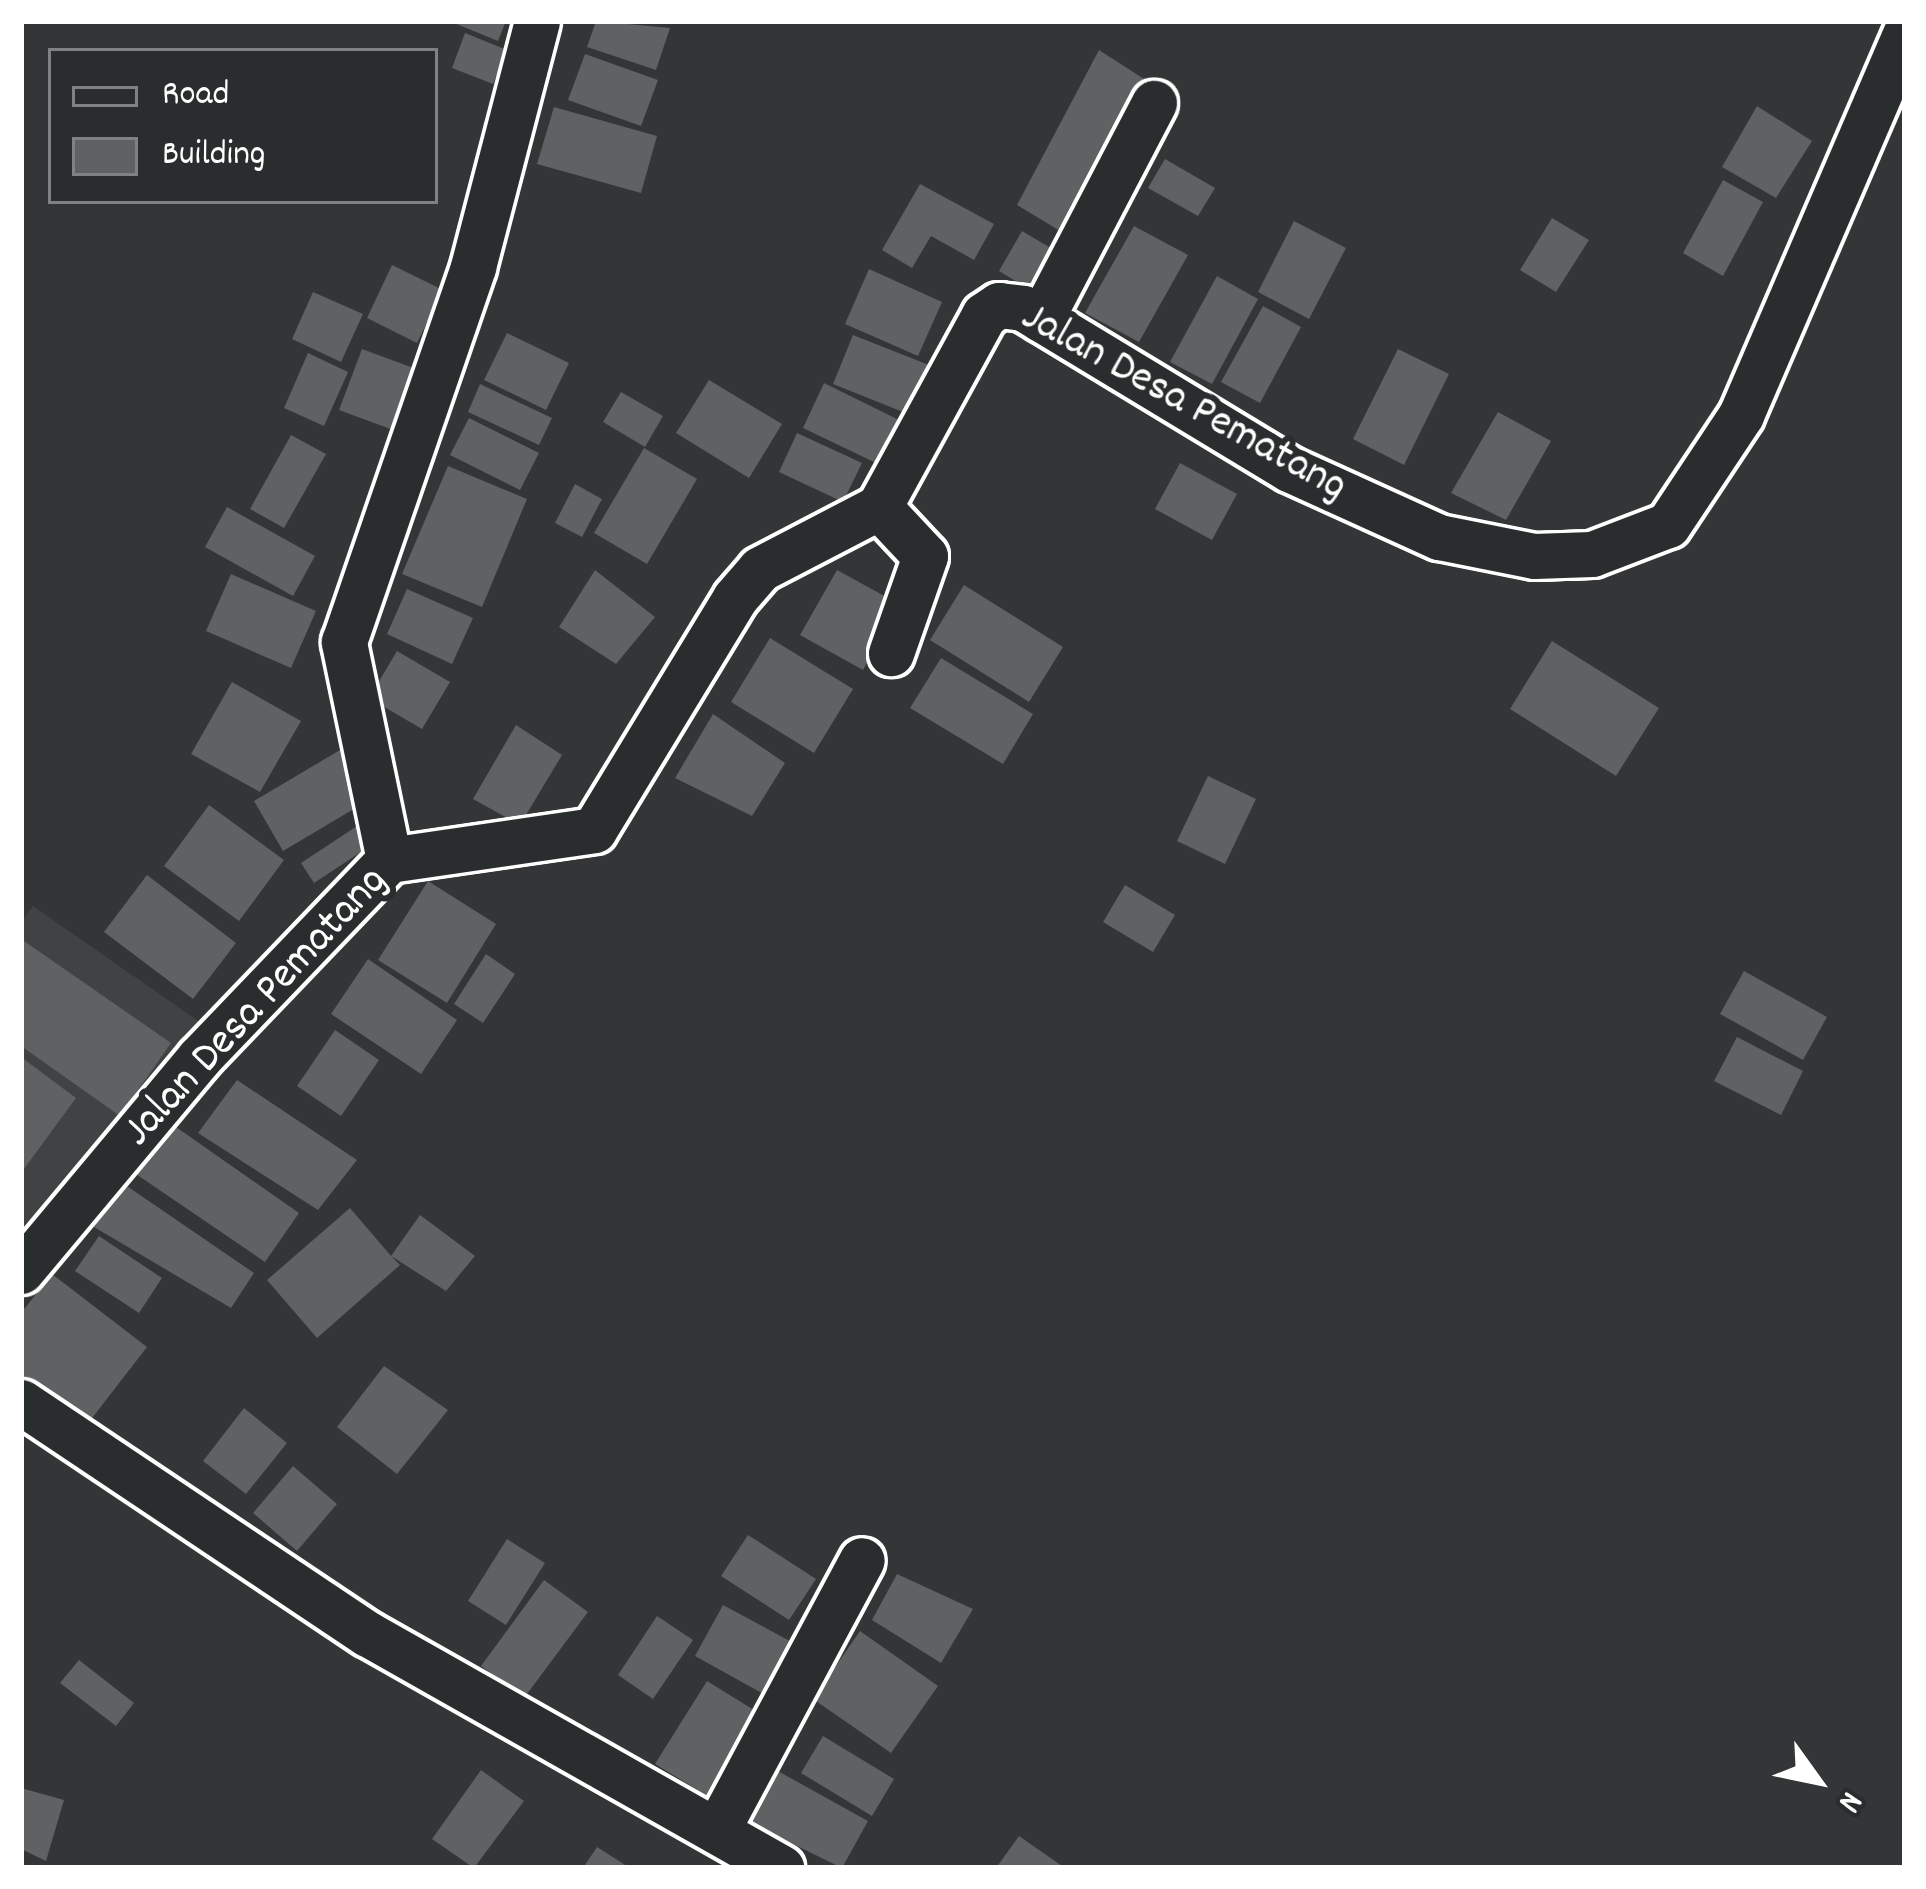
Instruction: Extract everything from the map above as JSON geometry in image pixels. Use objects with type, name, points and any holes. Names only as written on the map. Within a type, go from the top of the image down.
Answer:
[{"type":"street","points":[[389,860],[344,642],[493,204],[537,21]]},
{"type":"street","name":"Jalan Desa Pematang","points":[[21,1271],[199,1058],[389,860],[595,830],[760,569],[879,507],[984,315],[999,305],[1042,319],[1289,469],[1439,537],[1534,556],[1642,542],[1668,525],[1741,415],[1905,34]]},
{"type":"street","points":[[1042,319],[1154,104]]},
{"type":"street","points":[[879,507],[925,556],[891,653]]},
{"type":"street","points":[[21,1402],[368,1634],[782,1868]]},
{"type":"street","points":[[717,1830],[862,1560]]},
{"type":"shaded area","points":[[33,906],[217,1034],[21,1271],[21,922]]},
{"type":"building","points":[[449,21],[506,21],[498,41]]},
{"type":"building","points":[[596,21],[670,28],[656,70],[587,47]]},
{"type":"building","points":[[465,33],[507,50],[493,84],[452,68]]},
{"type":"building","points":[[1099,50],[1155,86],[1070,237],[1017,205]]},
{"type":"building","points":[[585,54],[658,80],[641,126],[568,100]]},
{"type":"building","points":[[1757,106],[1812,141],[1776,198],[1722,167]]},
{"type":"building","points":[[554,107],[657,136],[641,193],[537,164]]},
{"type":"building","points":[[1165,159],[1215,188],[1198,216],[1148,188]]},
{"type":"building","points":[[1723,180],[1763,202],[1723,276],[1683,253]]},
{"type":"building","points":[[920,184],[994,224],[974,260],[931,236],[912,268],[882,250]]},
{"type":"building","points":[[1552,218],[1589,240],[1556,292],[1520,270]]},
{"type":"building","points":[[1294,221],[1346,248],[1309,319],[1258,292]]},
{"type":"building","points":[[1134,226],[1188,255],[1139,342],[1085,313]]},
{"type":"building","points":[[1022,231],[1066,257],[1042,297],[999,271]]},
{"type":"building","points":[[392,265],[443,290],[417,343],[367,318]]},
{"type":"building","points":[[869,269],[942,302],[918,356],[845,324]]},
{"type":"building","points":[[1217,276],[1258,299],[1212,384],[1170,362]]},
{"type":"building","points":[[313,292],[363,314],[341,362],[292,339]]},
{"type":"building","points":[[1263,306],[1301,327],[1260,403],[1221,382]]},
{"type":"building","points":[[507,333],[569,363],[546,410],[484,380]]},
{"type":"building","points":[[853,335],[929,365],[908,414],[833,384]]},
{"type":"building","points":[[362,349],[427,373],[404,434],[339,410]]},
{"type":"building","points":[[1398,349],[1449,374],[1404,465],[1353,439]]},
{"type":"building","points":[[308,353],[348,372],[324,426],[284,408]]},
{"type":"building","points":[[709,380],[782,424],[749,478],[676,433]]},
{"type":"building","points":[[824,383],[899,420],[878,464],[803,428]]},
{"type":"building","points":[[480,384],[552,418],[539,445],[468,412]]},
{"type":"building","points":[[621,392],[663,416],[645,447],[603,422]]},
{"type":"building","points":[[1498,412],[1551,441],[1506,520],[1451,493]]},
{"type":"building","points":[[469,418],[539,453],[520,490],[450,455]]},
{"type":"building","points":[[797,433],[862,463],[843,502],[779,472]]},
{"type":"building","points":[[291,435],[326,454],[284,528],[250,509]]},
{"type":"building","points":[[644,448],[697,479],[647,564],[594,533]]},
{"type":"building","points":[[1180,463],[1237,494],[1212,540],[1155,509]]},
{"type":"building","points":[[448,466],[527,499],[482,607],[402,574]]},
{"type":"building","points":[[575,484],[602,499],[582,537],[555,523]]},
{"type":"building","points":[[227,507],[315,556],[293,596],[205,547]]},
{"type":"building","points":[[595,570],[655,617],[616,664],[559,627]]},
{"type":"building","points":[[837,570],[899,604],[863,670],[800,635]]},
{"type":"building","points":[[231,574],[316,611],[291,668],[206,631]]},
{"type":"building","points":[[964,585],[1063,647],[1029,702],[930,640]]},
{"type":"building","points":[[407,589],[473,618],[452,664],[387,634]]},
{"type":"building","points":[[770,638],[853,689],[814,753],[731,702]]},
{"type":"building","points":[[1552,641],[1659,708],[1616,776],[1510,709]]},
{"type":"building","points":[[397,651],[450,682],[422,729],[369,698]]},
{"type":"building","points":[[941,658],[1033,714],[1003,764],[910,708]]},
{"type":"building","points":[[232,682],[301,721],[260,792],[191,754]]},
{"type":"building","points":[[713,714],[785,763],[752,816],[675,778]]},
{"type":"building","points":[[516,725],[562,755],[520,825],[473,799]]},
{"type":"building","points":[[340,750],[369,800],[283,851],[254,801]]},
{"type":"building","points":[[1208,776],[1256,799],[1225,864],[1177,841]]},
{"type":"building","points":[[209,805],[284,860],[239,921],[164,866]]},
{"type":"building","points":[[357,826],[370,846],[314,883],[301,863]]},
{"type":"building","points":[[147,875],[236,943],[193,999],[104,932]]},
{"type":"building","points":[[428,881],[496,924],[447,1003],[378,960]]},
{"type":"building","points":[[1125,885],[1175,915],[1153,952],[1103,922]]},
{"type":"building","points":[[24,941],[171,1043],[120,1116],[21,1046]]},
{"type":"building","points":[[486,954],[515,974],[483,1023],[454,1004]]},
{"type":"building","points":[[368,959],[457,1020],[421,1074],[331,1014]]},
{"type":"building","points":[[1744,971],[1827,1017],[1803,1060],[1720,1014]]},
{"type":"building","points":[[335,1030],[379,1060],[341,1116],[297,1086]]},
{"type":"building","points":[[1737,1037],[1803,1071],[1781,1115],[1714,1081]]},
{"type":"building","points":[[21,1057],[76,1098],[21,1173]]},
{"type":"building","points":[[237,1080],[357,1160],[318,1210],[198,1133]]},
{"type":"building","points":[[166,1120],[299,1213],[265,1262],[130,1170]]},
{"type":"building","points":[[121,1182],[254,1273],[231,1308],[89,1224]]},
{"type":"building","points":[[350,1208],[400,1265],[317,1338],[267,1280]]},
{"type":"building","points":[[420,1215],[475,1256],[446,1291],[391,1256]]},
{"type":"building","points":[[99,1236],[162,1278],[139,1313],[75,1271]]},
{"type":"building","points":[[52,1274],[147,1347],[86,1426],[21,1380],[21,1313]]},
{"type":"building","points":[[384,1366],[448,1410],[397,1474],[337,1427]]},
{"type":"building","points":[[244,1408],[287,1443],[246,1494],[203,1461]]},
{"type":"building","points":[[293,1466],[337,1504],[297,1551],[253,1513]]},
{"type":"building","points":[[748,1535],[816,1579],[789,1620],[721,1576]]},
{"type":"building","points":[[507,1539],[545,1563],[506,1625],[468,1601]]},
{"type":"building","points":[[897,1574],[973,1609],[941,1663],[872,1620]]},
{"type":"building","points":[[544,1580],[588,1612],[524,1698],[481,1666]]},
{"type":"building","points":[[723,1605],[799,1646],[771,1698],[695,1656]]},
{"type":"building","points":[[657,1616],[693,1640],[653,1699],[618,1675]]},
{"type":"building","points":[[860,1631],[938,1686],[891,1753],[813,1699]]},
{"type":"building","points":[[79,1660],[134,1703],[116,1726],[60,1683]]},
{"type":"building","points":[[707,1681],[770,1720],[719,1803],[655,1764]]},
{"type":"building","points":[[823,1736],[894,1779],[872,1816],[801,1773]]},
{"type":"building","points":[[767,1765],[868,1821],[842,1868],[738,1817]]},
{"type":"building","points":[[481,1770],[524,1801],[474,1868],[432,1839]]},
{"type":"building","points":[[21,1788],[64,1800],[46,1861],[21,1849]]},
{"type":"building","points":[[1019,1836],[1065,1868],[996,1868]]},
{"type":"building","points":[[597,1847],[630,1868],[583,1868]]}]
